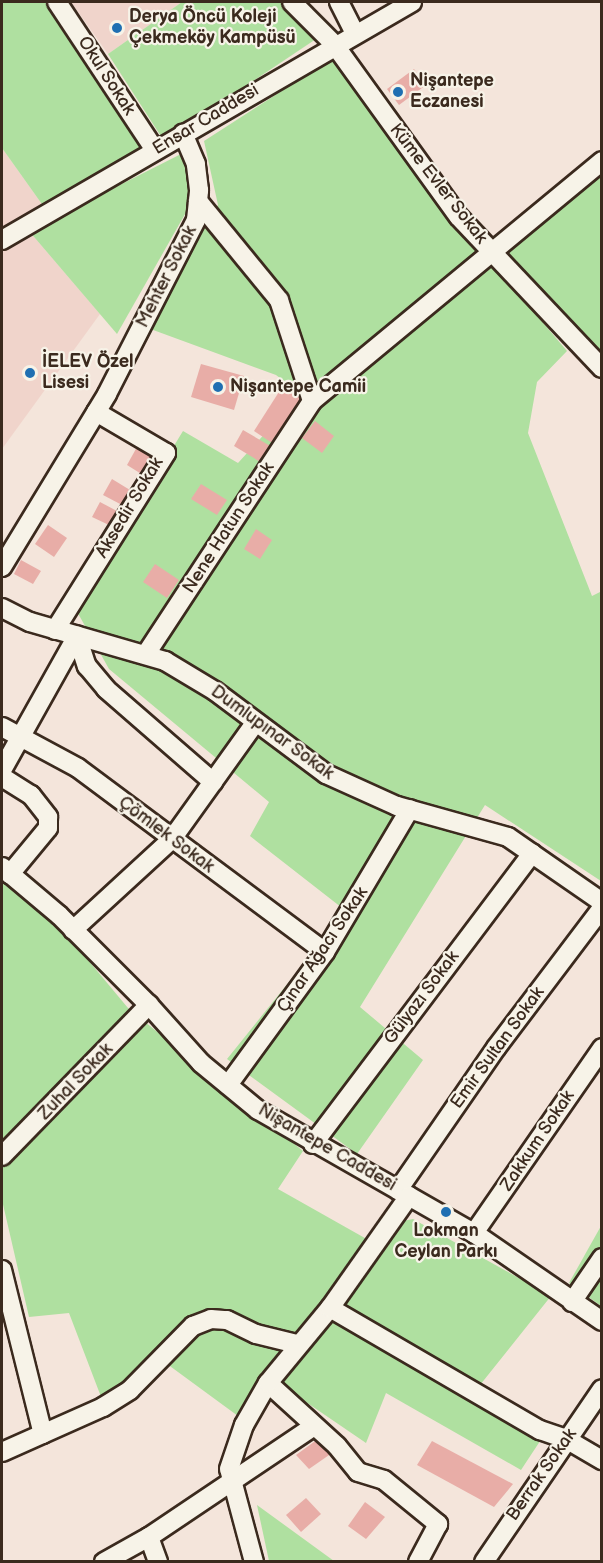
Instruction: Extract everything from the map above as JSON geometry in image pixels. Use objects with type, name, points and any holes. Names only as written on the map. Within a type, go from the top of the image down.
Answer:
[{"type":"street","name":"Okul Sokak","points":[[57,2],[155,150]]},
{"type":"street","name":"Küme Evler Sokak","points":[[292,2],[334,44],[459,217],[602,368]]},
{"type":"street","points":[[339,2],[354,32]]},
{"type":"street","name":"Ensar Caddesi","points":[[2,240],[354,32],[412,2]]},
{"type":"street","name":"Mehter Sokak","points":[[2,567],[96,412],[196,220],[198,201],[196,164],[183,134]]},
{"type":"street","name":"Nene Hatun Sokak","points":[[146,654],[312,401],[602,161]]},
{"type":"street","points":[[198,201],[279,300],[312,401]]},
{"type":"street","name":"Aksedir Sokak","points":[[56,630],[166,453],[96,412]]},
{"type":"street","name":"Dumlupınar Sokak","points":[[2,608],[56,630],[146,654],[215,691],[326,774],[362,792],[410,809],[508,837],[602,902]]},
{"type":"street","points":[[2,770],[77,636]]},
{"type":"street","points":[[77,636],[87,666],[106,689],[213,782]]},
{"type":"street","points":[[73,930],[172,840],[255,723]]},
{"type":"street","name":"Çömlek Sokak","points":[[2,727],[78,768],[325,952]]},
{"type":"street","points":[[2,777],[31,795],[48,817],[48,828],[6,871]]},
{"type":"street","name":"Çınar Ağacı Sokak","points":[[228,1085],[325,952],[410,809]]},
{"type":"street","name":"Gülyazı Sokak","points":[[313,1144],[532,853]]},
{"type":"street","name":"Nişantepe Caddesi","points":[[6,871],[73,930],[149,1005],[201,1063],[258,1110],[313,1144],[474,1233],[602,1321]]},
{"type":"street","name":"Emir Sultan Sokak","points":[[230,1484],[229,1469],[244,1425],[268,1383],[297,1344],[330,1308],[496,1048],[602,908]]},
{"type":"street","name":"Zuhal Sokak","points":[[2,1156],[149,1005]]},
{"type":"street","name":"Zakkum Sokak","points":[[474,1233],[602,1048]]},
{"type":"street","points":[[572,1302],[602,1258]]},
{"type":"street","points":[[2,1270],[9,1333],[43,1434]]},
{"type":"street","points":[[330,1308],[540,1430],[566,1439],[602,1460]]},
{"type":"street","points":[[2,1452],[103,1407],[130,1390],[193,1326],[211,1319],[227,1320],[256,1334],[297,1344]]},
{"type":"street","points":[[268,1383],[358,1472],[384,1480],[438,1524],[418,1562]]},
{"type":"street","name":"Berrak Sokak","points":[[484,1562],[602,1389]]},
{"type":"street","points":[[104,1562],[149,1537],[314,1426]]},
{"type":"street","points":[[230,1484],[254,1562]]},
{"type":"street","points":[[149,1537],[158,1562]]},
{"type":"shaded area","name":"Derya Öncü Koleji Çekmeköy Kampüsü","points":[[71,2],[182,2],[108,54]]},
{"type":"shaded area","points":[[2,148],[44,207],[2,229]]},
{"type":"shaded area","name":"İELEV Özel Lisesi","points":[[29,231],[100,314],[2,449],[2,244]]},
{"type":"green space","points":[[2,2],[49,2],[142,136],[140,154],[44,207],[2,148]]},
{"type":"green space","points":[[182,2],[283,2],[319,37],[164,141],[108,54]]},
{"type":"green space","points":[[333,58],[477,245],[567,351],[537,382],[528,433],[592,596],[602,591],[601,881],[485,805],[360,1007],[423,1060],[357,1154],[227,1059],[346,911],[250,836],[269,802],[109,669],[75,608],[183,431],[238,463],[301,394],[276,375],[145,327],[218,205],[204,141]]},
{"type":"green space","points":[[601,152],[601,365],[493,245]]},
{"type":"green space","points":[[183,153],[193,200],[117,334],[29,231]]},
{"type":"green space","points":[[2,877],[68,936],[128,1008],[303,1151],[278,1189],[379,1246],[398,1222],[413,1219],[551,1296],[480,1385],[550,1426],[521,1470],[386,1393],[366,1443],[262,1372],[238,1416],[163,1361],[103,1402],[69,1313],[29,1317],[2,1200]]},
{"type":"green space","points":[[601,1226],[601,1306],[569,1283]]},
{"type":"green space","points":[[257,1505],[334,1561],[269,1561]]},
{"type":"building","points":[[414,69],[426,85],[399,105],[387,89]]},
{"type":"building","name":"Nişantepe Camii","points":[[201,364],[244,376],[234,410],[191,397]]},
{"type":"building","points":[[284,384],[303,397],[272,443],[254,431]]},
{"type":"building","points":[[315,421],[334,436],[322,453],[302,438]]},
{"type":"building","points":[[243,430],[272,447],[262,463],[234,446]]},
{"type":"building","points":[[137,447],[154,457],[143,475],[127,465]]},
{"type":"building","points":[[112,479],[130,490],[122,505],[103,495]]},
{"type":"building","points":[[201,484],[227,500],[217,515],[191,499]]},
{"type":"building","points":[[100,502],[117,511],[109,525],[92,517]]},
{"type":"building","points":[[48,525],[67,538],[54,557],[35,544]]},
{"type":"building","points":[[256,529],[272,540],[260,559],[244,549]]},
{"type":"building","points":[[21,560],[41,571],[33,584],[14,574]]},
{"type":"building","points":[[155,564],[179,580],[167,598],[143,582]]},
{"type":"building","points":[[318,1439],[332,1453],[309,1469],[296,1455]]},
{"type":"building","points":[[432,1441],[513,1484],[494,1507],[417,1465]]},
{"type":"building","points":[[306,1498],[321,1514],[301,1532],[286,1515]]},
{"type":"building","points":[[365,1502],[385,1517],[366,1539],[348,1526]]},
{"type":"place","name":"Derya Öncü Koleji Çekmeköy Kampüsü","points":[[117,28]]},
{"type":"place","name":"Nişantepe Eczanesi","points":[[398,92]]},
{"type":"place","name":"İELEV Özel Lisesi","points":[[30,373]]},
{"type":"place","name":"Nişantepe Camii","points":[[218,387]]},
{"type":"place","name":"Lokman Ceylan Parkı","points":[[446,1212]]}]
